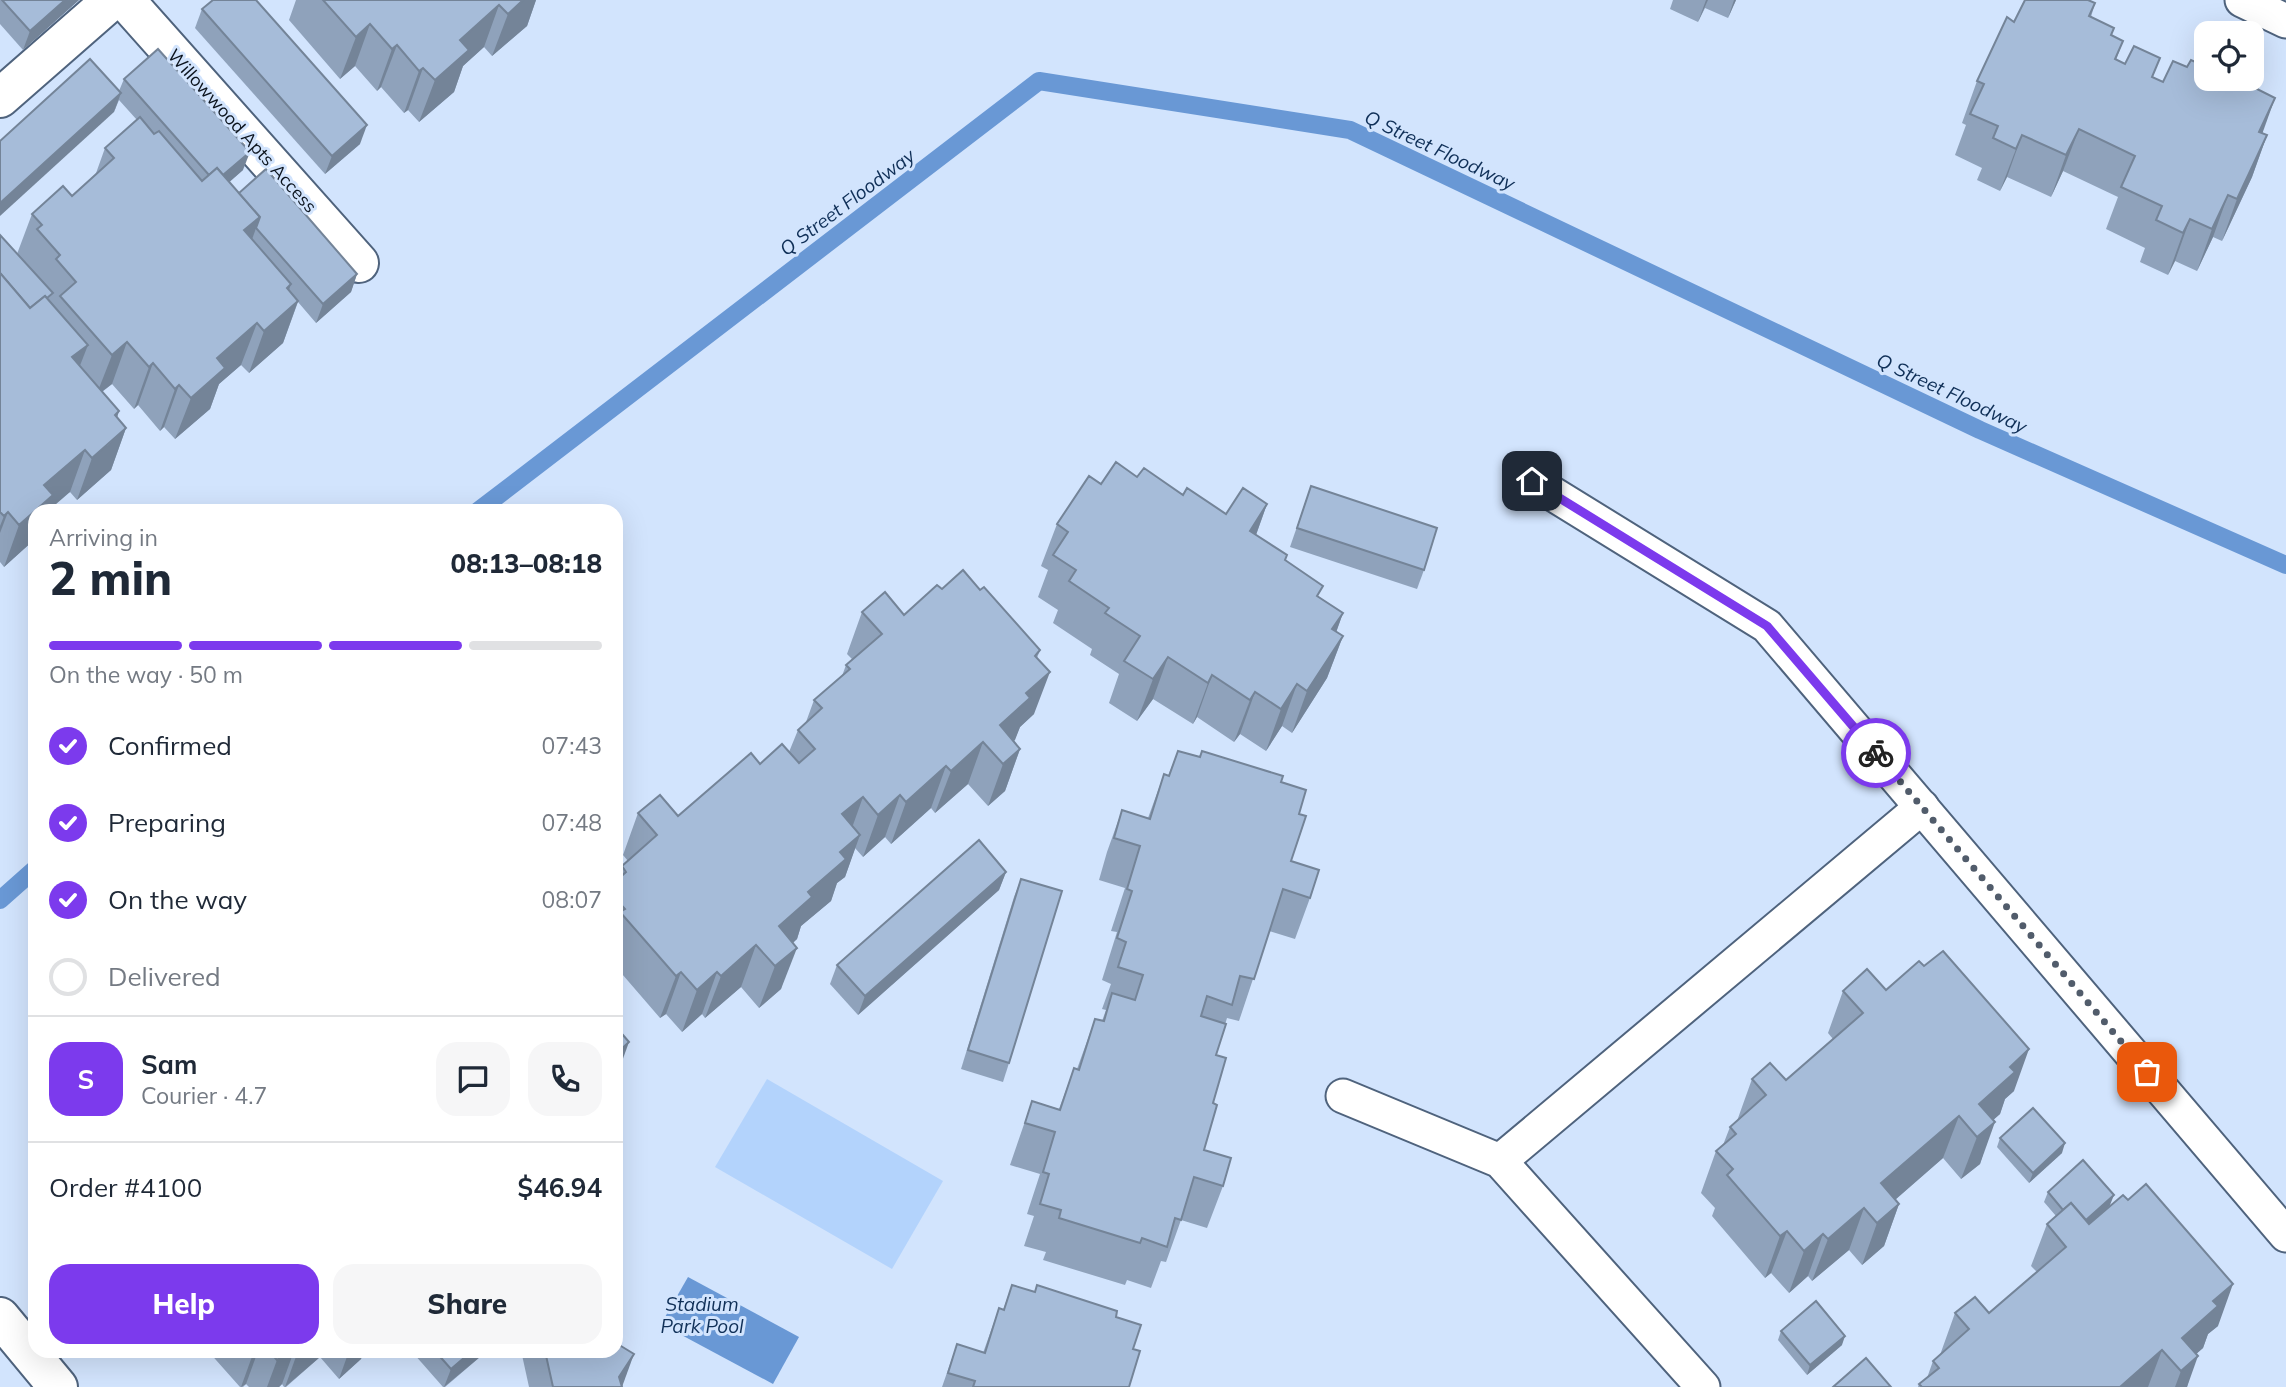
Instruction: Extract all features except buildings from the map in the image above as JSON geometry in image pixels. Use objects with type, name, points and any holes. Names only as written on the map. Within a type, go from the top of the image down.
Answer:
[{"type":"street","points":[[0,98],[112,0]]},
{"type":"street","name":"Willowwood Apts Access","points":[[125,0],[359,262]]},
{"type":"street","points":[[0,1317],[28,1351]]},
{"type":"street","points":[[34,1358],[58,1387]]},
{"type":"lane","points":[[2242,0],[2286,21]]},
{"type":"lane","points":[[1532,481],[1767,626],[2286,1235]]},
{"type":"lane","points":[[1500,1161],[1922,807]]},
{"type":"lane","points":[[1343,1096],[1500,1161],[1703,1387]]},
{"type":"shaded area","points":[[767,1079],[943,1181],[892,1269],[715,1167]]},
{"type":"water","name":"Stadium Park Pool","points":[[688,1277],[799,1337],[773,1384],[661,1324]]},
{"type":"waterway","name":"Q Street Floodway","points":[[487,504],[1039,81],[1350,130],[1980,430],[2286,565]]},
{"type":"waterway","name":"Q Street Floodway","points":[[0,900],[28,875]]},
{"type":"way so far","points":[[1876,753],[2147,1072]]},
{"type":"route","points":[[1532,481],[1767,626],[1876,753]]}]
